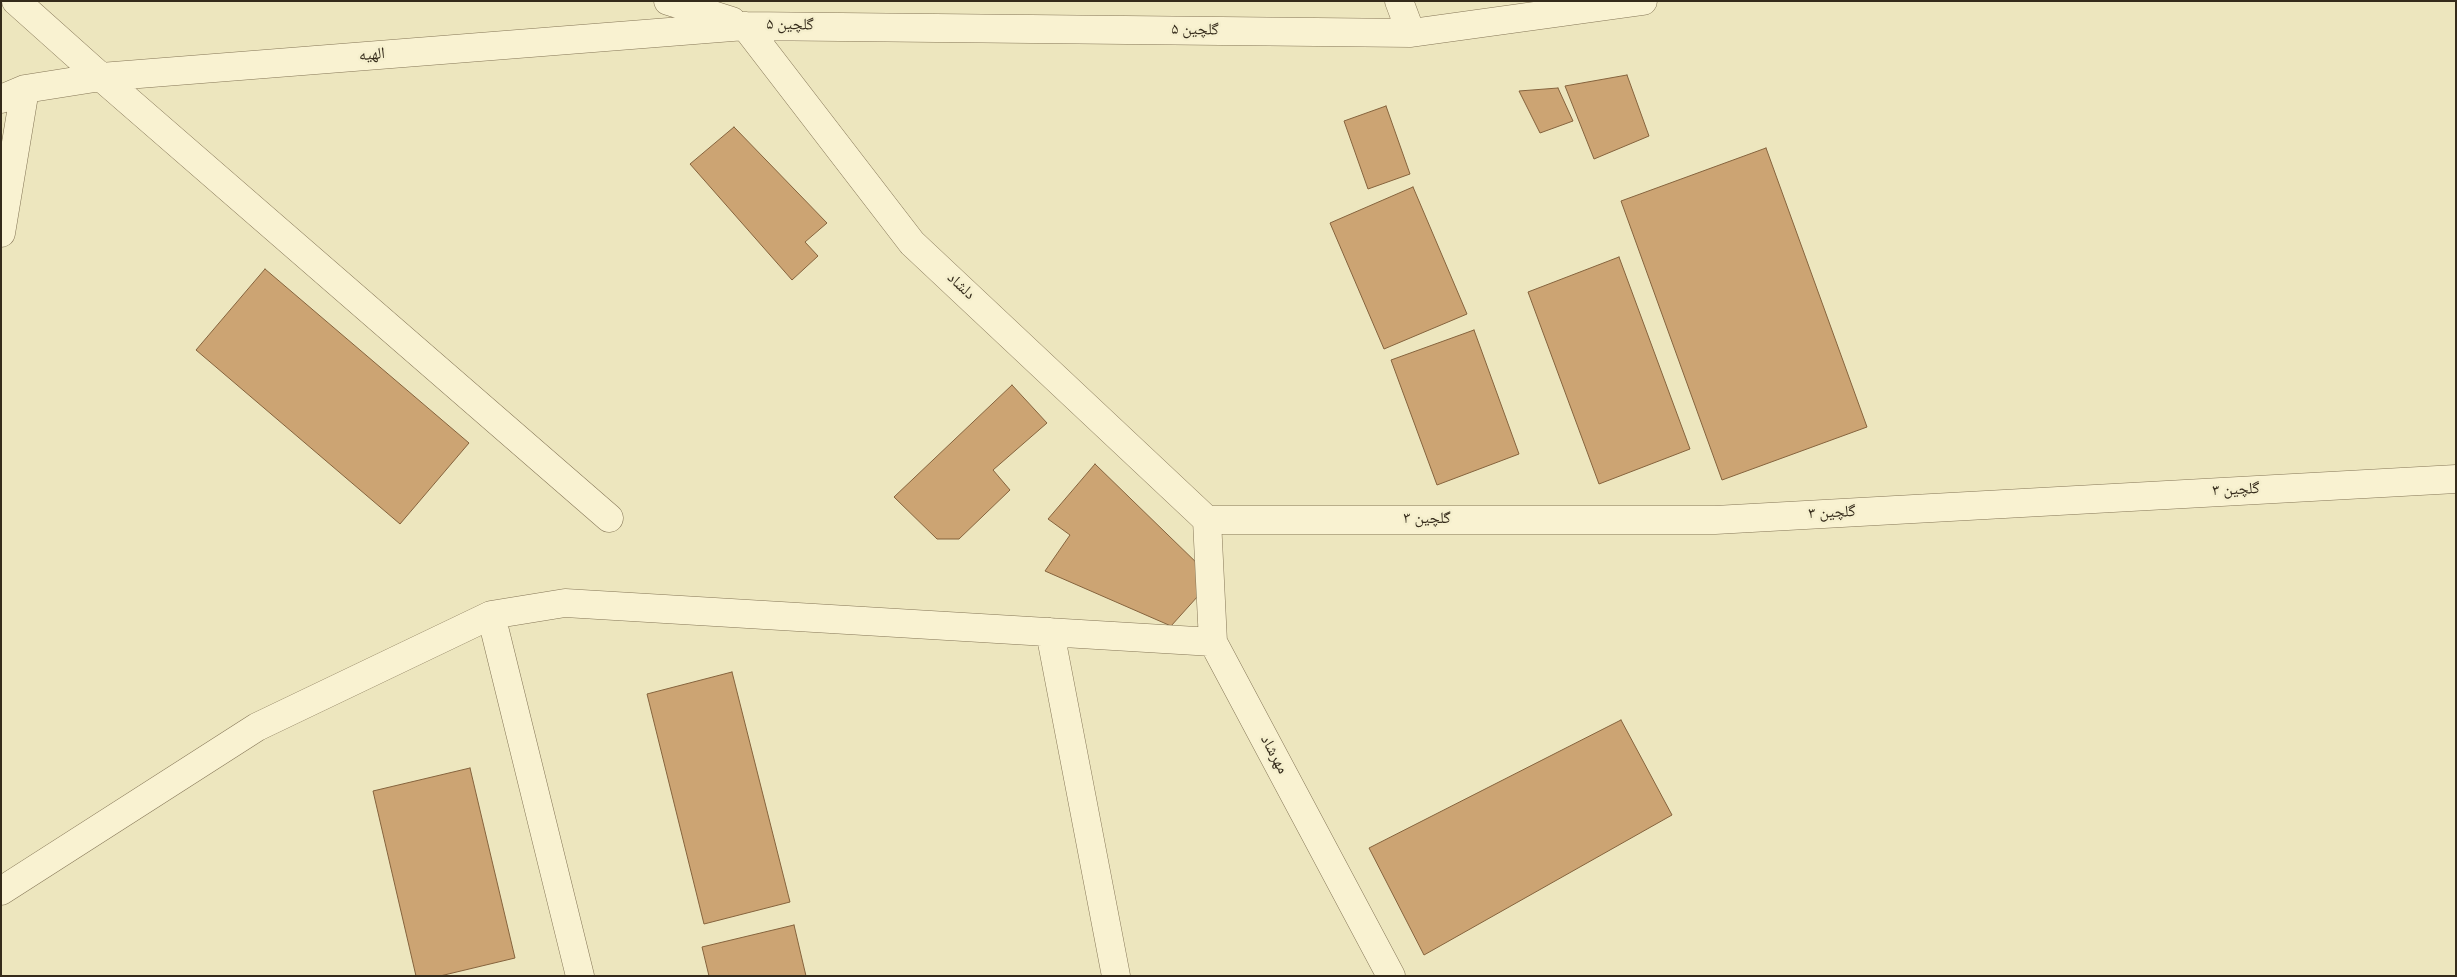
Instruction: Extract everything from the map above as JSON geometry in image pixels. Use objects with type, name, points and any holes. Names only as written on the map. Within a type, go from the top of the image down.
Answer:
[{"type":"street","points":[[16,1],[100,78],[610,518]]},
{"type":"street","points":[[668,1],[745,26]]},
{"type":"street","points":[[1399,1],[1411,33]]},
{"type":"street","name":"گلچین ۵","points":[[745,26],[1411,33],[1643,1]]},
{"type":"street","name":"الهیه","points":[[13,94],[100,78],[745,26]]},
{"type":"street","name":"دلشاد","points":[[745,26],[912,243],[1207,520]]},
{"type":"street","points":[[1,233],[13,94]]},
{"type":"street","name":"گلچین ۳","points":[[1207,520],[1715,520],[2456,479]]},
{"type":"street","name":"مهرشاد","points":[[1207,520],[1213,642],[1391,976]]},
{"type":"street","points":[[1,891],[257,727],[490,615],[565,603],[1213,642]]},
{"type":"street","points":[[490,615],[580,976]]},
{"type":"street","points":[[1050,632],[1116,976]]},
{"type":"building","points":[[1627,75],[1649,136],[1594,159],[1565,86]]},
{"type":"building","points":[[1558,88],[1573,121],[1540,133],[1519,91]]},
{"type":"building","points":[[1386,106],[1410,174],[1368,189],[1344,121]]},
{"type":"building","points":[[734,127],[827,223],[805,242],[818,256],[792,280],[690,164]]},
{"type":"building","points":[[1766,148],[1867,427],[1722,480],[1621,201]]},
{"type":"building","points":[[1413,187],[1467,314],[1384,349],[1330,223]]},
{"type":"building","points":[[1619,257],[1690,449],[1599,484],[1528,292]]},
{"type":"building","points":[[265,269],[469,443],[400,524],[196,350]]},
{"type":"building","points":[[1474,330],[1519,454],[1437,485],[1391,360]]},
{"type":"building","points":[[1012,385],[1047,423],[993,470],[1010,490],[959,539],[937,539],[894,497]]},
{"type":"building","points":[[1095,464],[1203,569],[1207,586],[1171,626],[1045,571],[1070,535],[1048,519]]},
{"type":"building","points":[[732,672],[790,902],[704,924],[647,694]]},
{"type":"building","points":[[1621,720],[1672,815],[1424,955],[1369,848]]},
{"type":"building","points":[[470,768],[515,958],[440,976],[416,976],[373,791]]},
{"type":"building","points":[[794,925],[806,976],[709,976],[702,947]]}]
